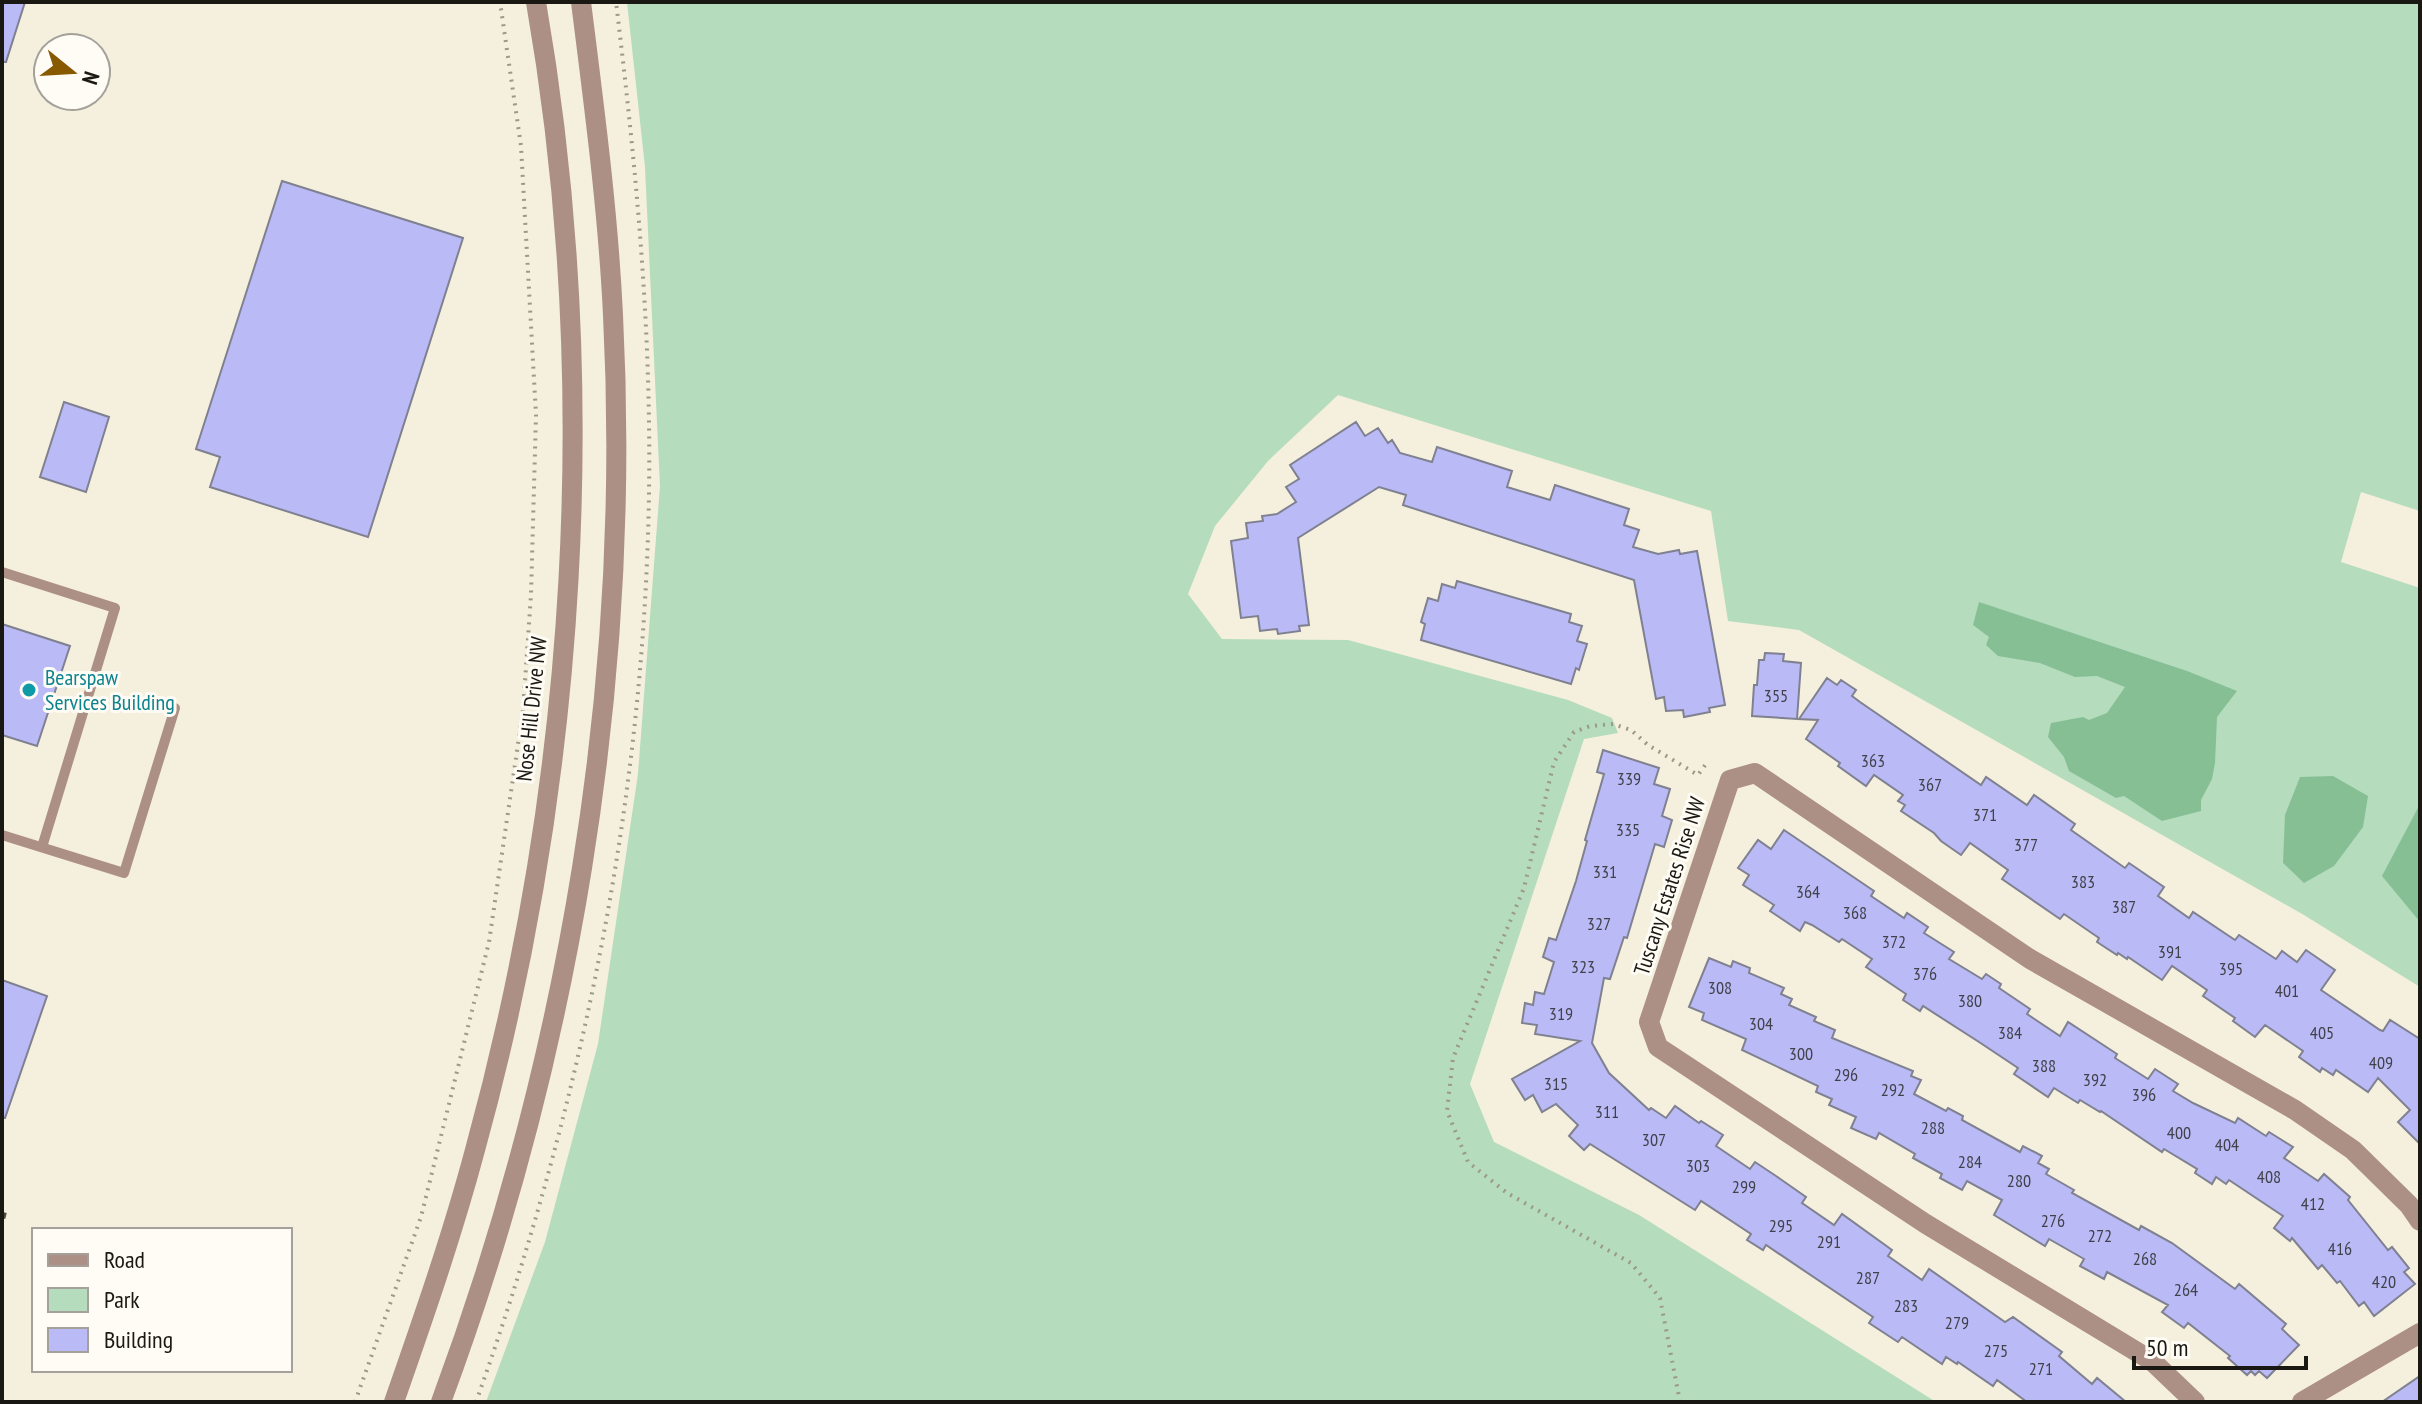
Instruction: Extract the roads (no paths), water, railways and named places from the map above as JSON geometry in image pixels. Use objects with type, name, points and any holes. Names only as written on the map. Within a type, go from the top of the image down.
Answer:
[{"type":"street","name":"Nose Hill Drive NW","points":[[394,1402],[443,1260],[476,1149],[507,1022],[528,919],[547,797],[561,669],[569,540],[572,400],[567,276],[557,152],[536,2]]},
{"type":"street","points":[[441,1402],[496,1235],[557,1003],[596,771],[609,647],[616,437],[613,316],[606,207],[581,2]]},
{"type":"street","name":"Tuscany Estates Rise NW","points":[[2195,1402],[2152,1361],[1926,1224],[1658,1047],[1649,1022],[1730,780],[1755,773],[2030,959],[2295,1110],[2353,1150],[2409,1205],[2420,1221]]},
{"type":"street","points":[[2302,1402],[2420,1333]]},
{"type":"lane","points":[[2,572],[115,608],[42,847]]},
{"type":"lane","points":[[2,835],[124,873],[175,708]]},
{"type":"railway","points":[[2,1215],[6,1216]]},
{"type":"place","name":"Bearspaw Services Building","points":[[29,690]]}]
